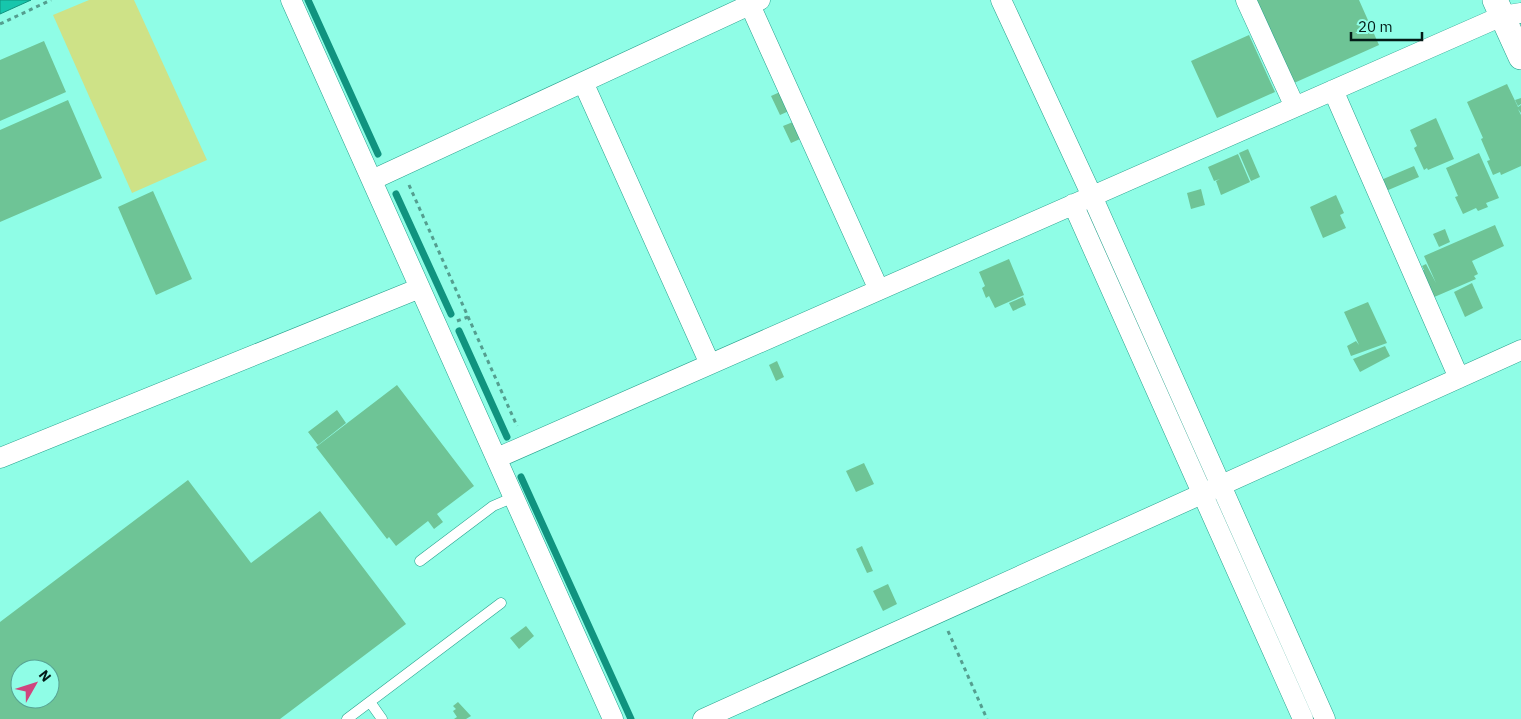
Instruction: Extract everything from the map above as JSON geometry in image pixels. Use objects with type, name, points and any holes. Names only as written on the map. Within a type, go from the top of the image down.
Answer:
[{"type":"street","points":[[291,0],[613,719]]},
{"type":"street","points":[[1001,0],[1092,196],[1325,719]]},
{"type":"street","points":[[1246,0],[1295,107]]},
{"type":"street","points":[[372,180],[755,2],[879,290]]},
{"type":"street","points":[[497,458],[1295,107],[1506,10],[1521,58]]},
{"type":"street","points":[[583,82],[710,364]]},
{"type":"street","points":[[1333,90],[1459,378]]},
{"type":"street","points":[[1073,204],[1303,719]]},
{"type":"street","points":[[0,458],[420,288]]},
{"type":"street","points":[[703,719],[1521,350]]},
{"type":"lane","points":[[420,561],[493,506],[514,497]]},
{"type":"lane","points":[[347,719],[501,604]]},
{"type":"lane","points":[[370,702],[382,719]]},
{"type":"path","points":[[0,24],[51,0]]},
{"type":"path","points":[[400,167],[526,445]]},
{"type":"path","points":[[939,612],[987,719]]},
{"type":"shaded area","points":[[0,0],[31,0],[0,14]]},
{"type":"shaded area","points":[[89,0],[134,0],[207,160],[132,193],[53,15]]},
{"type":"building","points":[[1257,0],[1359,0],[1379,45],[1294,83]]},
{"type":"building","points":[[1249,35],[1275,92],[1217,118],[1191,61]]},
{"type":"building","points":[[44,41],[66,92],[0,121],[0,60]]},
{"type":"building","points":[[1507,84],[1518,107],[1521,105],[1521,113],[1518,109],[1521,115],[1521,166],[1501,175],[1500,172],[1493,175],[1487,161],[1490,160],[1481,139],[1483,138],[1467,102]]},
{"type":"building","points":[[780,92],[789,111],[780,115],[771,96]]},
{"type":"building","points":[[1521,98],[1521,104],[1518,106],[1515,100]]},
{"type":"building","points":[[68,100],[102,178],[0,222],[0,130]]},
{"type":"building","points":[[1436,118],[1454,159],[1424,170],[1414,148],[1417,146],[1410,130]]},
{"type":"building","points":[[793,122],[800,139],[791,143],[783,126]]},
{"type":"building","points":[[1248,149],[1260,177],[1251,181],[1239,153]]},
{"type":"building","points":[[1479,153],[1499,198],[1486,203],[1488,207],[1478,211],[1476,208],[1463,214],[1455,197],[1458,196],[1446,168]]},
{"type":"building","points":[[1238,154],[1250,182],[1221,195],[1216,181],[1220,179],[1214,181],[1208,167]]},
{"type":"building","points":[[1414,166],[1419,177],[1386,191],[1381,180]]},
{"type":"building","points":[[1201,189],[1205,205],[1191,209],[1187,193]]},
{"type":"building","points":[[153,191],[192,279],[156,295],[118,207]]},
{"type":"building","points":[[1336,195],[1344,213],[1340,215],[1346,228],[1323,238],[1310,207]]},
{"type":"building","points":[[1495,225],[1504,246],[1472,261],[1478,274],[1474,276],[1476,279],[1432,298],[1420,271],[1424,270],[1422,266],[1426,264],[1436,283],[1424,256]]},
{"type":"building","points":[[1445,229],[1450,242],[1439,247],[1433,234]]},
{"type":"building","points":[[1009,259],[1024,295],[995,308],[989,296],[986,298],[982,288],[985,286],[979,272]]},
{"type":"building","points":[[1472,283],[1483,308],[1465,317],[1454,292]]},
{"type":"building","points":[[1023,297],[1026,305],[1013,311],[1009,303]]},
{"type":"building","points":[[1368,302],[1387,343],[1351,356],[1347,346],[1356,341],[1359,345],[1344,312]]},
{"type":"building","points":[[1385,346],[1390,356],[1360,372],[1353,359]]},
{"type":"building","points":[[777,361],[784,377],[776,381],[769,365]]},
{"type":"building","points":[[397,385],[474,486],[437,514],[443,522],[434,529],[428,521],[396,546],[389,537],[387,539],[316,447]]},
{"type":"building","points":[[337,410],[346,423],[318,445],[308,432]]},
{"type":"building","points":[[864,463],[874,484],[856,492],[846,471]]},
{"type":"building","points":[[188,480],[251,563],[320,511],[406,624],[280,719],[0,719],[0,622]]},
{"type":"building","points":[[862,546],[873,571],[867,573],[856,549]]},
{"type":"building","points":[[888,584],[897,604],[883,611],[873,591]]},
{"type":"building","points":[[526,626],[534,636],[519,649],[510,638]]},
{"type":"building","points":[[458,702],[471,716],[466,719],[454,719],[457,717],[453,711],[456,709],[453,706]]},
{"type":"waterway","points":[[308,0],[378,154]]},
{"type":"waterway","points":[[396,194],[451,314]]},
{"type":"waterway","points":[[459,331],[507,437]]},
{"type":"waterway","points":[[521,477],[631,719]]}]
